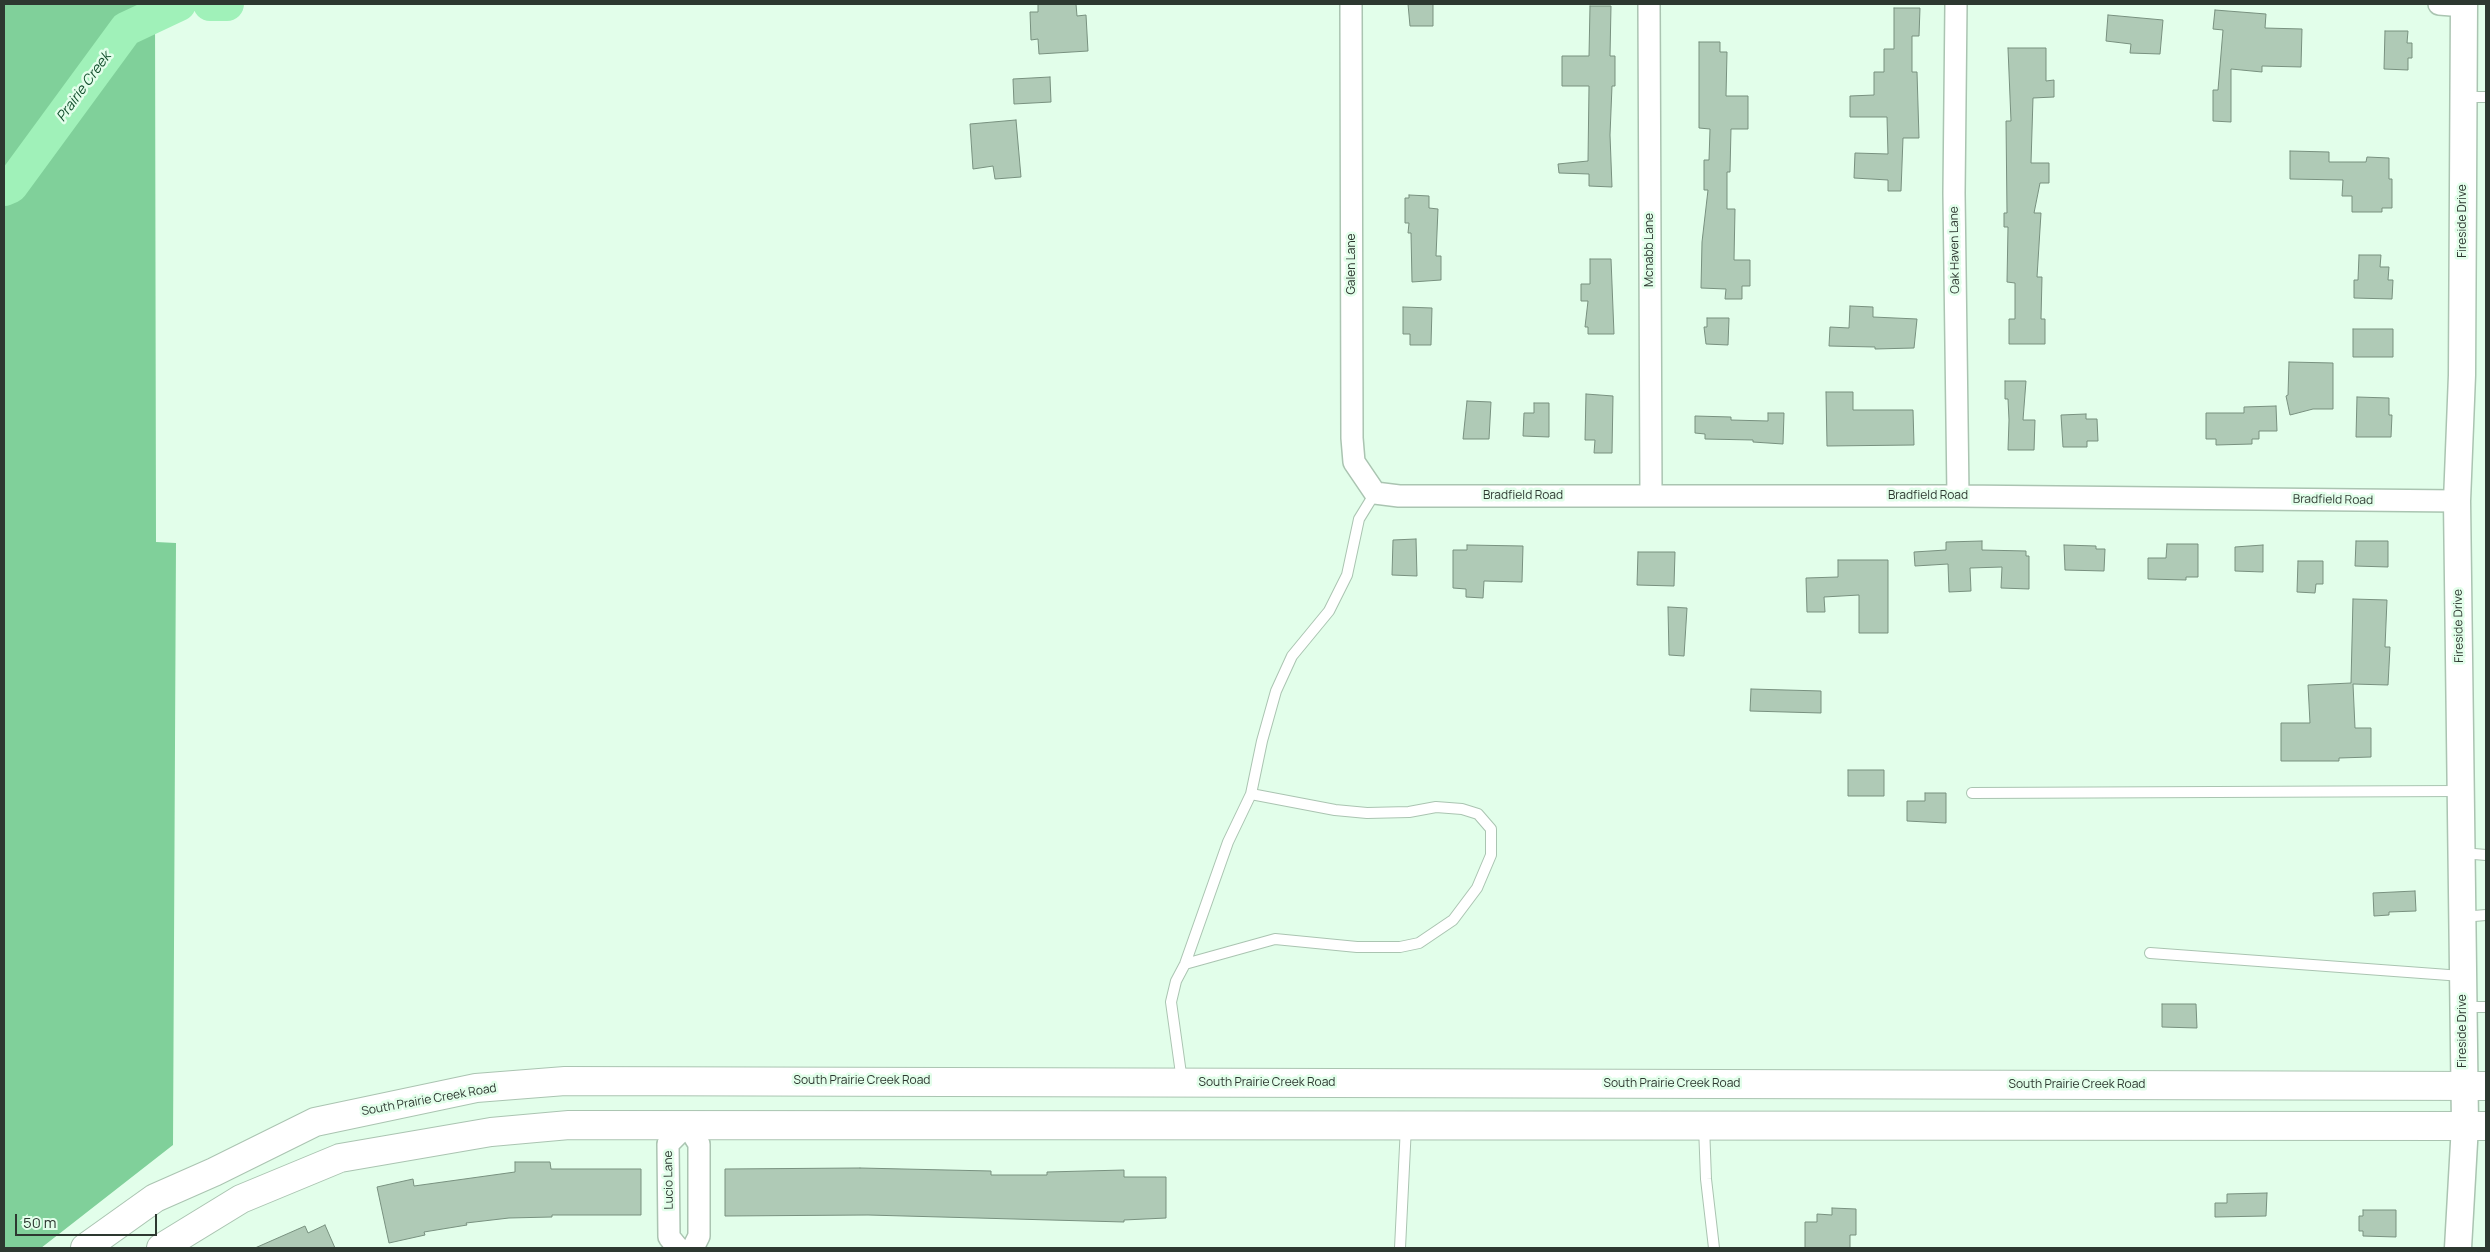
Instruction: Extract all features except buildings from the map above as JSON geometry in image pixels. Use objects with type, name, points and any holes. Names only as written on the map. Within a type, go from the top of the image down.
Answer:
[{"type":"main road","name":"South Prairie Creek Road","points":[[85,1248],[155,1198],[214,1172],[315,1122],[476,1088],[565,1081],[2475,1086]]},
{"type":"main road","points":[[687,1081],[687,1125]]},
{"type":"main road","points":[[161,1248],[241,1199],[340,1158],[492,1132],[569,1125],[2476,1126]]},
{"type":"street","name":"Galen Lane","points":[[1351,4],[1352,438],[1354,462],[1374,493]]},
{"type":"street","name":"Mcnabb Lane","points":[[1649,4],[1650,496]]},
{"type":"street","name":"Oak Haven Lane","points":[[1956,4],[1954,193],[1958,496]]},
{"type":"street","name":"Fireside Drive","points":[[2456,4],[2475,97],[2457,501],[2460,791],[2474,854],[2474,916],[2462,976],[2474,1007],[2476,1126],[2458,1248]]},
{"type":"street","name":"Bradfield Road","points":[[1374,493],[1399,496],[1958,496],[2457,501]]},
{"type":"street","name":"Lucio Lane","points":[[678,1248],[669,1237],[668,1144],[687,1125]]},
{"type":"street","points":[[687,1125],[699,1144],[699,1236],[693,1248]]},
{"type":"lane","points":[[1182,1082],[1171,1002],[1176,981],[1185,964],[1228,842],[1251,794],[1262,741],[1276,691],[1292,656],[1329,610],[1347,575],[1359,519],[1374,493]]},
{"type":"lane","points":[[1972,793],[2460,791]]},
{"type":"lane","points":[[1185,964],[1275,939],[1357,947],[1400,947],[1419,943],[1453,920],[1477,888],[1491,854],[1491,829],[1478,814],[1462,809],[1436,807],[1409,812],[1367,813],[1335,810],[1251,794]]},
{"type":"lane","points":[[2150,953],[2462,976]]},
{"type":"lane","points":[[1400,1248],[1406,1125]]},
{"type":"lane","points":[[1704,1125],[1706,1179],[1714,1248]]},
{"type":"green space","points":[[4,4],[155,4],[156,542],[176,543],[173,1145],[41,1248],[4,1248]]},
{"type":"waterway","name":"Prairie Creek","points":[[4,189],[11,186],[126,29],[179,4]]},
{"type":"waterway","name":"Prairie Creek","points":[[210,4],[227,4]]}]
